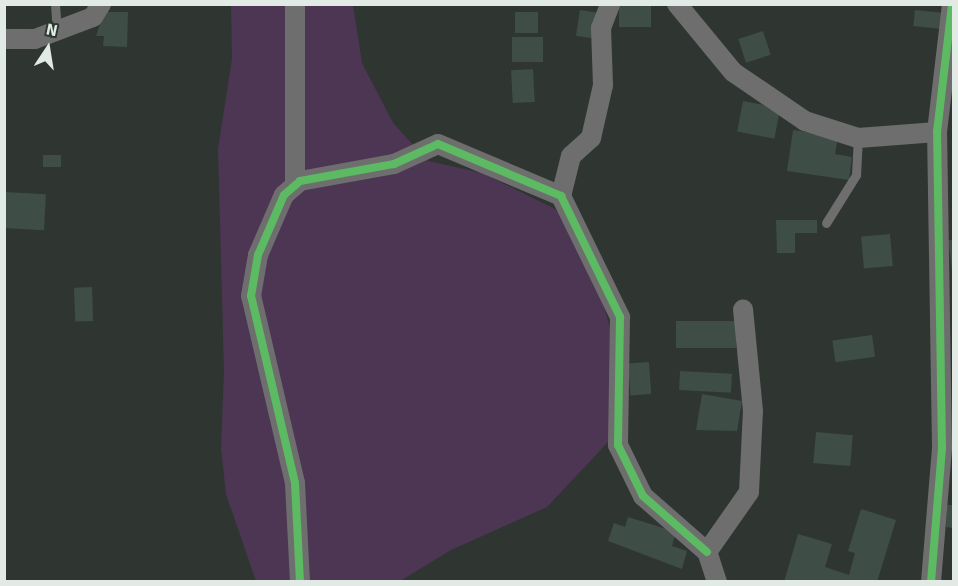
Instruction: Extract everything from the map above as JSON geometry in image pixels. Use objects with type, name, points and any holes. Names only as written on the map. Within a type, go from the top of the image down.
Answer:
[{"type":"street","points":[[4,39],[35,39],[93,16],[101,4]]},
{"type":"street","points":[[295,4],[295,185]]},
{"type":"street","points":[[610,4],[601,28],[603,85],[591,138],[571,156],[561,196],[620,317],[618,445],[643,496],[707,552],[717,582]]},
{"type":"street","points":[[677,4],[733,72],[805,121],[858,138],[938,132]]},
{"type":"street","points":[[931,582],[942,447],[938,132],[952,4]]},
{"type":"street","points":[[300,582],[295,483],[251,296],[258,255],[284,195],[295,185],[394,164],[438,144],[561,196]]},
{"type":"street","points":[[707,552],[749,492],[753,411],[742,309]]},
{"type":"lane","points":[[55,4],[57,31]]},
{"type":"lane","points":[[826,223],[856,175],[858,138]]},
{"type":"shaded area","points":[[231,5],[353,5],[362,63],[393,123],[428,161],[482,173],[555,209],[571,228],[600,291],[612,336],[610,440],[547,507],[451,550],[400,581],[256,581],[226,494],[221,448],[224,371],[218,149],[232,59]]},
{"type":"building","points":[[619,4],[651,4],[651,27],[619,27]]},
{"type":"building","points":[[580,10],[598,13],[594,38],[576,36]]},
{"type":"building","points":[[915,10],[942,13],[940,29],[913,26]]},
{"type":"building","points":[[104,12],[128,12],[127,47],[103,46],[104,36],[96,36]]},
{"type":"building","points":[[515,12],[538,12],[538,33],[515,33]]},
{"type":"building","points":[[763,31],[771,55],[746,63],[738,39]]},
{"type":"building","points":[[512,37],[543,37],[543,62],[512,62]]},
{"type":"building","points":[[533,69],[535,102],[513,103],[511,70]]},
{"type":"building","points":[[743,101],[780,108],[774,139],[737,131]]},
{"type":"building","points":[[793,130],[838,136],[835,154],[852,157],[849,180],[787,171]]},
{"type":"building","points":[[43,155],[61,155],[61,167],[43,167]]},
{"type":"building","points":[[4,192],[46,194],[44,230],[4,228]]},
{"type":"building","points":[[776,220],[817,220],[817,233],[795,233],[795,253],[777,253]]},
{"type":"building","points":[[890,234],[893,266],[864,268],[861,237]]},
{"type":"building","points":[[948,240],[954,240],[954,270],[952,271]]},
{"type":"building","points":[[92,287],[93,321],[75,322],[74,288]]},
{"type":"building","points":[[676,321],[736,321],[736,348],[676,348]]},
{"type":"building","points":[[872,335],[875,357],[835,362],[832,341]]},
{"type":"building","points":[[649,362],[651,394],[630,395],[628,363]]},
{"type":"building","points":[[680,371],[732,374],[731,393],[679,390]]},
{"type":"building","points":[[702,394],[742,401],[737,431],[696,430]]},
{"type":"building","points":[[816,432],[853,435],[850,466],[813,463]]},
{"type":"building","points":[[947,505],[954,505],[954,528],[946,527]]},
{"type":"building","points":[[861,509],[896,520],[877,582],[784,582],[798,534],[832,544],[825,567],[849,575],[855,553],[848,551]]},
{"type":"building","points":[[628,517],[676,532],[672,546],[687,551],[682,569],[608,541],[614,523],[625,527]]},
{"type":"cycle path","points":[[931,582],[942,447],[937,132],[952,4]]},
{"type":"cycle path","points":[[300,582],[295,483],[251,296],[258,255],[284,195],[300,181],[394,164],[438,144],[561,196],[620,317],[618,445],[643,496],[707,552]]}]
